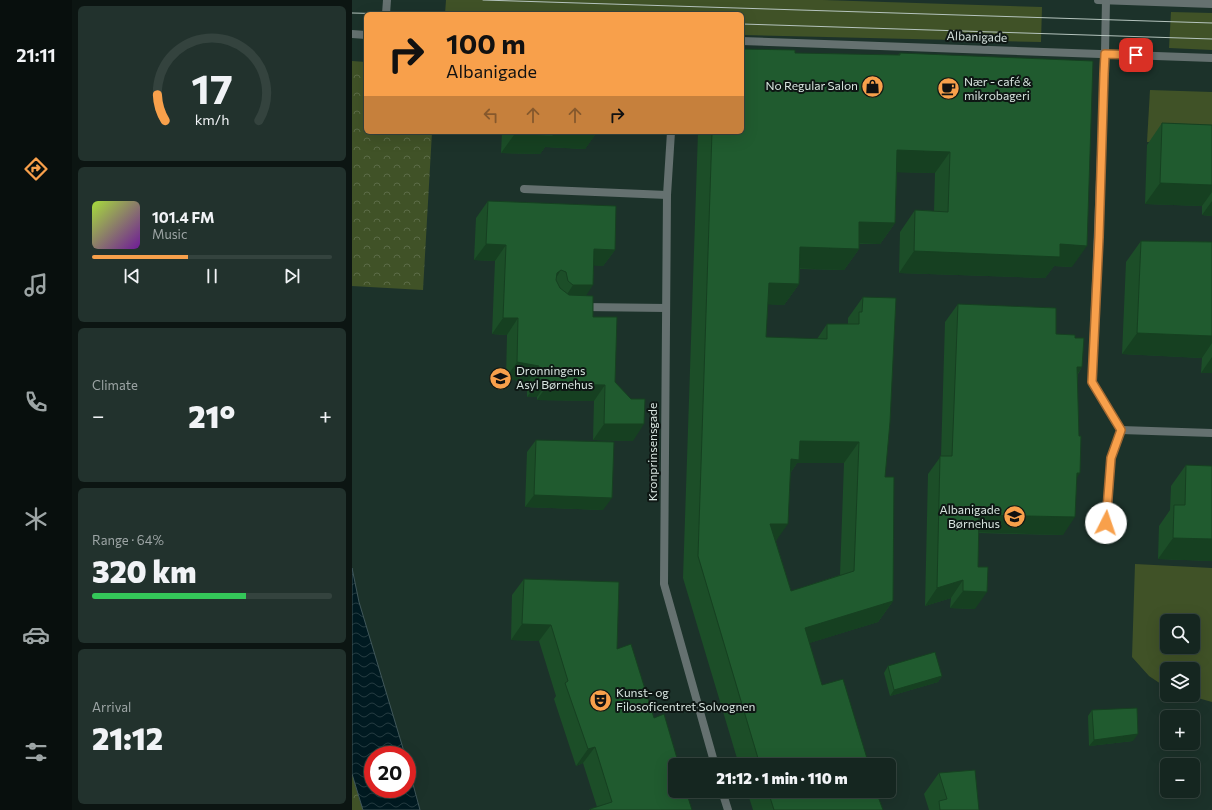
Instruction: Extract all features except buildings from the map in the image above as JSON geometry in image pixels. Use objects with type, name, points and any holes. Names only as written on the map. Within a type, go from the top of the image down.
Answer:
[{"type":"street","points":[[386,12],[387,0]]},
{"type":"street","points":[[1121,430],[1092,382],[1105,54],[1104,0],[1212,4]]},
{"type":"street","points":[[352,34],[364,34]]},
{"type":"street","name":"Albanigade","points":[[744,41],[1212,58]]},
{"type":"street","name":"Kronprinsensgade","points":[[670,134],[667,195],[664,584],[713,758]]},
{"type":"street","points":[[524,189],[667,195]]},
{"type":"street","points":[[575,307],[666,308]]},
{"type":"street","points":[[1121,430],[1212,433]]},
{"type":"street","points":[[1106,523],[1111,458],[1121,430]]},
{"type":"street","points":[[724,798],[728,810]]},
{"type":"green space","points":[[446,0],[823,0],[1042,7],[1041,42],[744,35],[744,12],[445,12]]},
{"type":"green space","points":[[1171,12],[1212,13],[1212,50],[1169,48]]},
{"type":"green space","points":[[352,61],[364,62],[364,134],[432,134],[423,290],[352,286]]},
{"type":"green space","points":[[1150,90],[1212,92],[1212,144],[1147,142]]},
{"type":"green space","points":[[1135,564],[1212,568],[1212,702],[1200,699],[1200,662],[1160,662],[1160,683],[1149,676],[1132,657]]},
{"type":"green space","points":[[352,774],[363,810],[352,810]]},
{"type":"water","points":[[352,568],[359,602],[402,746],[364,746],[364,798],[416,798],[416,795],[420,810],[363,810],[352,774]]},
{"type":"tram line","points":[[483,0],[1212,23]]},
{"type":"tram line","points":[[352,13],[364,13]]},
{"type":"tram line","points":[[744,24],[1212,39]]},
{"type":"place","name":"No Regular Salon","points":[[873,86]]},
{"type":"place","name":"Nær - café & mikrobageri","points":[[949,89]]},
{"type":"place","name":"Dronningens Asyl Børnehus","points":[[501,378]]},
{"type":"place","name":"Albanigade Børnehus","points":[[1015,517]]},
{"type":"place","name":"Kunst- og Filosoficentret Solvognen","points":[[601,700]]},
{"type":"route","points":[[1106,523],[1111,458],[1121,430],[1092,382],[1099,237],[1105,54],[1136,55]]}]
